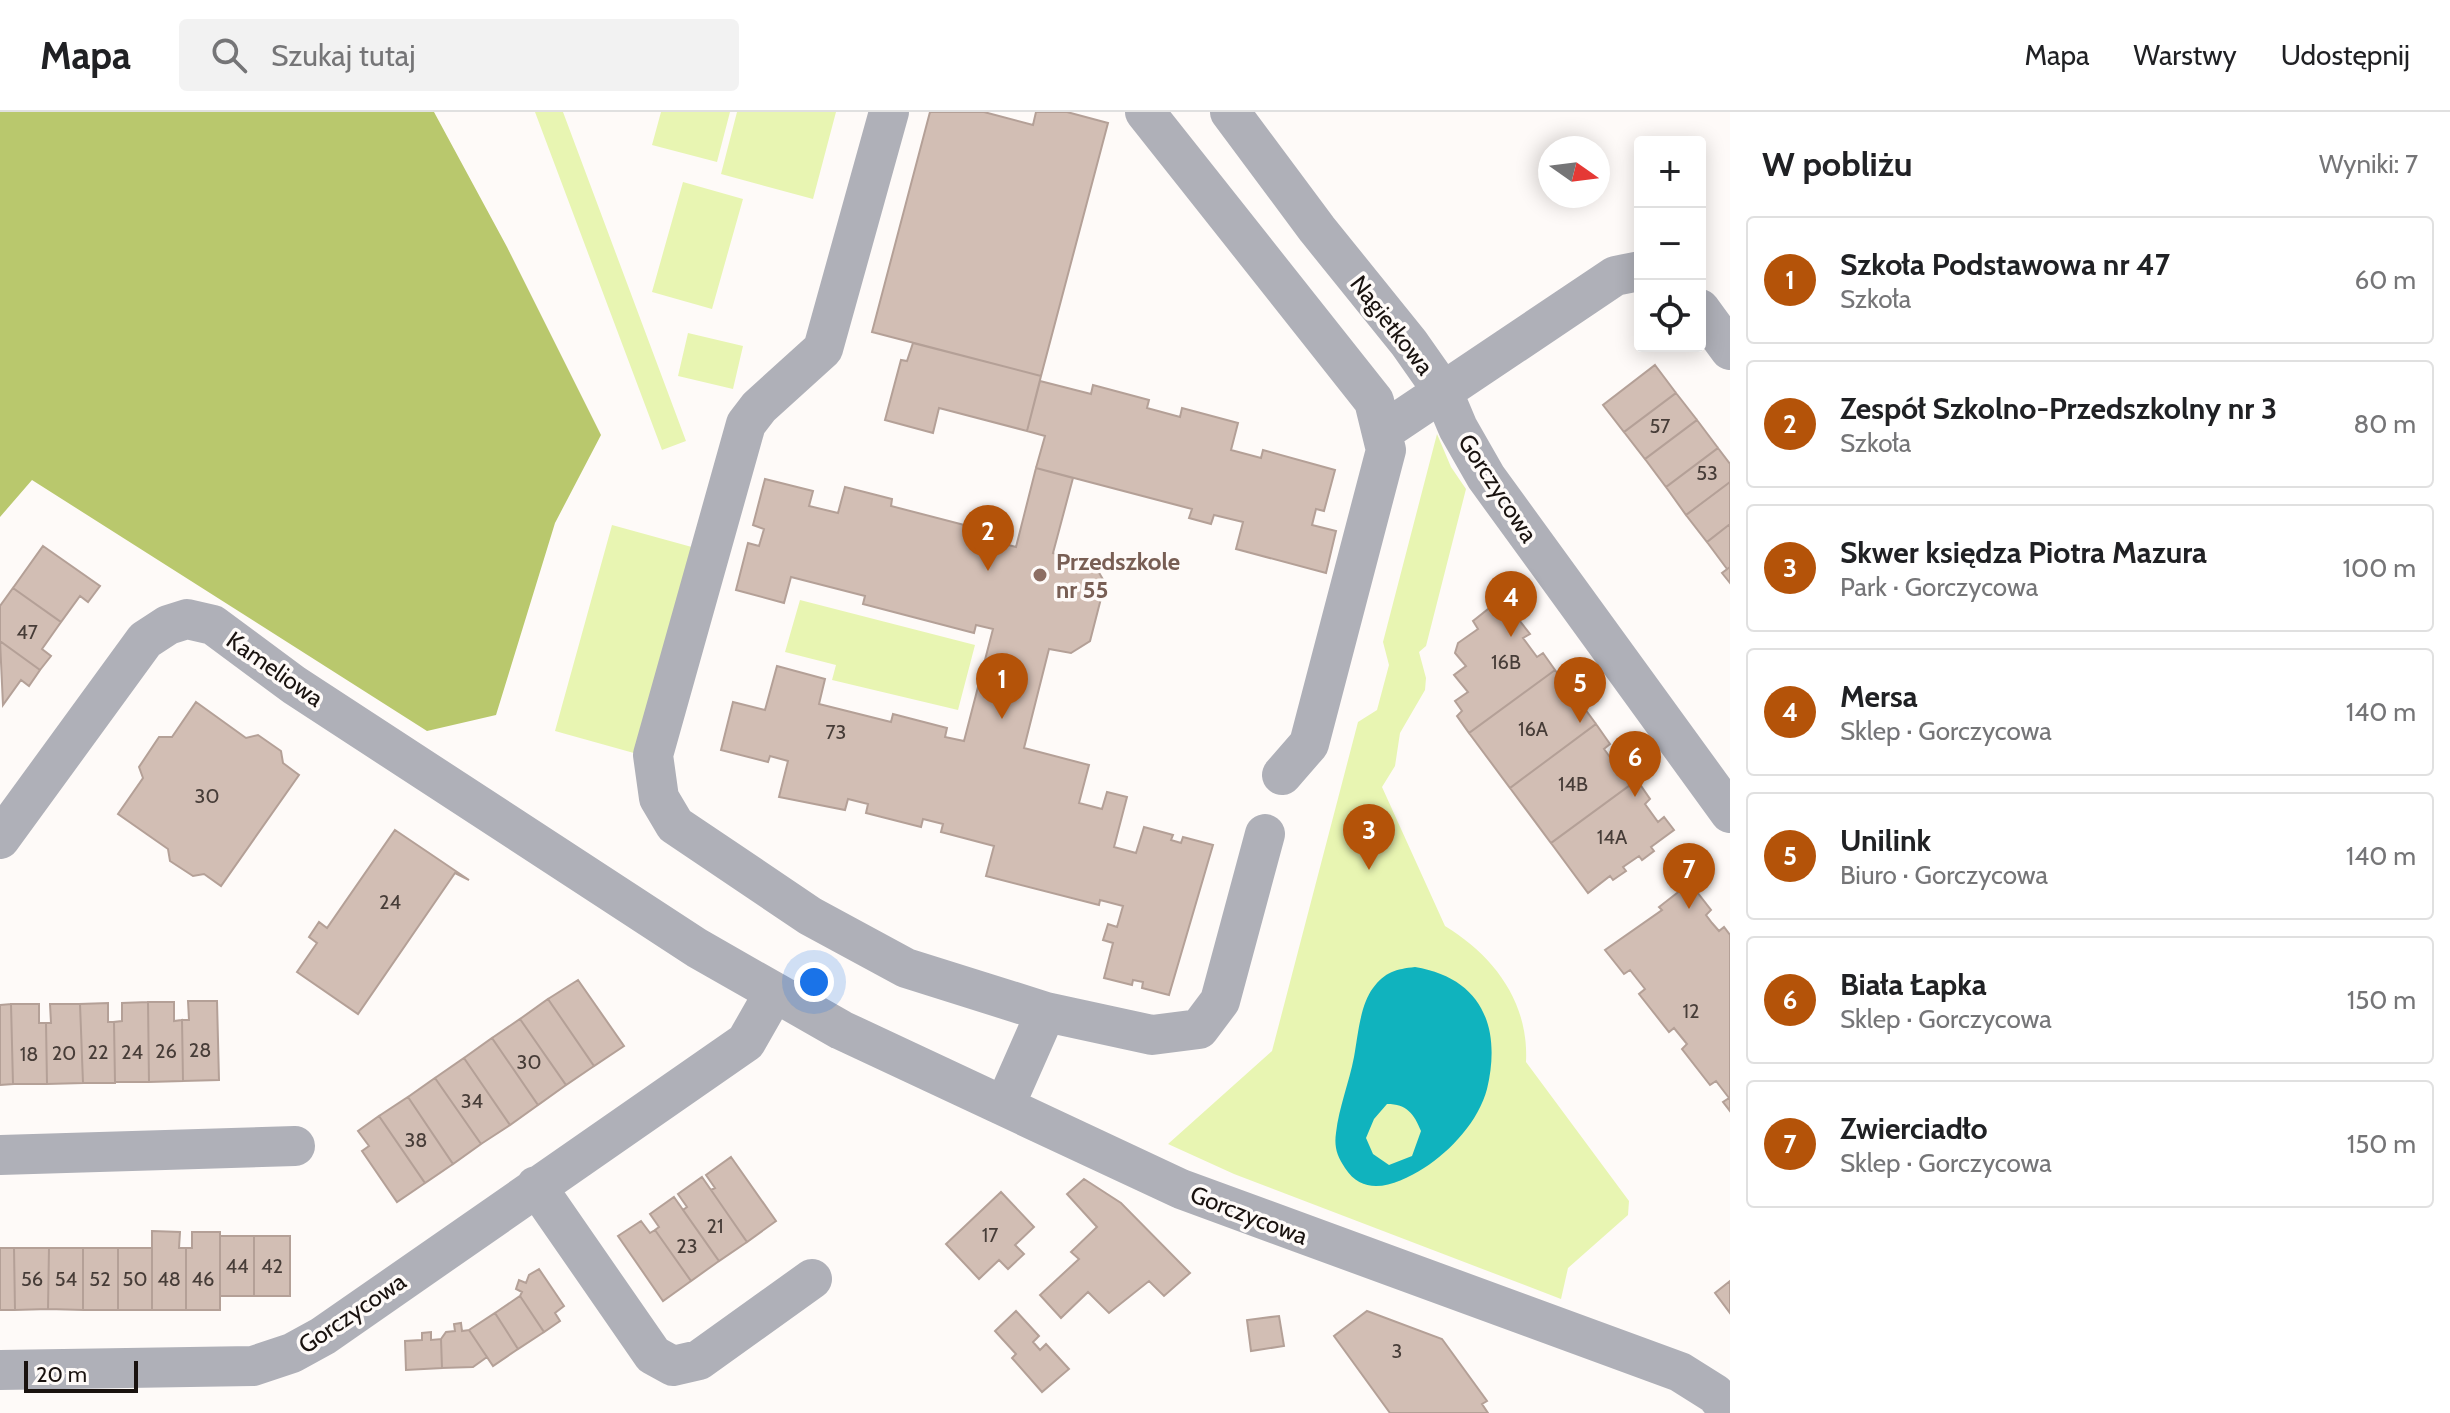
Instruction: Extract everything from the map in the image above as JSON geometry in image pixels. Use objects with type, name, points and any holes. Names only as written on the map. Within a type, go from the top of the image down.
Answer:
[{"type":"street","points":[[889,112],[823,349],[759,407],[746,424],[653,755],[659,798],[675,825],[824,923],[906,968],[1046,1012],[1152,1035],[1199,1029],[1220,1001],[1265,834]]},
{"type":"street","points":[[1145,112],[1374,401],[1384,431],[1386,450],[1309,744],[1282,775]]},
{"type":"street","name":"Nagietkowa","points":[[1230,112],[1442,390],[1615,276],[1634,272]]},
{"type":"street","points":[[1706,317],[1730,350]]},
{"type":"street","points":[[1384,431],[1442,390]]},
{"type":"street","name":"Gorczycowa","points":[[1442,390],[1458,428],[1486,477],[1730,813]]},
{"type":"street","name":"Kameliowa","points":[[0,839],[135,650],[156,632],[187,619],[213,625],[294,685],[485,808]]},
{"type":"street","name":"Gorczycowa","points":[[485,808],[697,948],[841,1030],[1181,1189],[1680,1372],[1715,1394],[1730,1412]]},
{"type":"street","name":"Gorczycowa","points":[[0,1370],[253,1366],[292,1353],[323,1336],[746,1042],[774,993]]},
{"type":"street","points":[[1005,1105],[1046,1012]]},
{"type":"street","points":[[0,1155],[295,1146]]},
{"type":"street","points":[[536,1186],[653,1355],[673,1366],[699,1360],[812,1279]]},
{"type":"green space","points":[[0,112],[434,112],[507,247],[601,435],[555,523],[496,715],[427,731],[32,480],[0,517]]},
{"type":"green space","points":[[535,112],[563,112],[686,441],[662,450]]},
{"type":"green space","points":[[661,112],[730,112],[717,162],[652,145]]},
{"type":"green space","points":[[737,112],[836,112],[813,199],[721,174]]},
{"type":"green space","points":[[683,182],[743,199],[712,309],[652,292]]},
{"type":"green space","points":[[688,333],[743,346],[733,389],[678,376]]},
{"type":"green space","points":[[1437,434],[1451,467],[1466,489],[1426,646],[1419,652],[1426,678],[1425,690],[1400,733],[1395,766],[1382,787],[1445,926],[1479,951],[1493,966],[1515,1001],[1522,1020],[1526,1062],[1629,1201],[1628,1215],[1568,1268],[1561,1299],[1234,1174],[1168,1144],[1272,1051],[1358,722],[1377,710],[1389,665],[1383,642]]},
{"type":"green space","points":[[612,525],[699,549],[641,755],[555,731]]},
{"type":"green space","points":[[800,600],[975,645],[958,710],[832,680],[836,665],[785,652]]},
{"type":"water","points":[[1415,967],[1456,982],[1471,994],[1481,1008],[1491,1045],[1487,1089],[1471,1123],[1454,1144],[1434,1161],[1393,1183],[1372,1186],[1353,1178],[1342,1164],[1336,1147],[1337,1123],[1362,1012],[1369,995],[1387,975]],"holes":[[[1387,1104],[1409,1111],[1421,1131],[1412,1156],[1389,1165],[1373,1154],[1366,1138],[1374,1119]]]},
{"type":"building","points":[[930,112],[984,112],[1033,125],[1036,112],[1067,112],[1108,123],[1041,376],[872,332]]},
{"type":"building","points":[[913,343],[1041,376],[1027,431],[939,408],[933,433],[885,420],[901,360],[907,361]]},
{"type":"building","points":[[1655,365],[1676,393],[1624,432],[1603,405]]},
{"type":"building","points":[[1040,381],[1091,394],[1093,385],[1149,400],[1147,408],[1180,417],[1182,408],[1238,423],[1231,450],[1261,458],[1263,450],[1335,470],[1324,511],[1316,509],[1312,525],[1336,531],[1326,573],[1236,549],[1243,522],[1214,515],[1211,524],[1189,518],[1192,509],[1036,468],[1045,436],[1027,431]]},
{"type":"building","points":[[1676,393],[1697,420],[1645,459],[1624,432]]},
{"type":"building","points":[[1697,420],[1718,448],[1666,487],[1645,459]]},
{"type":"building","points":[[1718,448],[1730,464],[1730,482],[1686,515],[1666,487]]},
{"type":"building","points":[[1036,468],[1073,478],[1053,553],[1094,564],[1105,583],[1090,641],[1071,653],[1049,649],[1024,748],[1089,765],[1079,803],[1102,809],[1107,792],[1127,797],[1114,847],[1136,853],[1144,827],[1173,835],[1171,840],[1181,843],[1183,837],[1213,845],[1169,995],[1142,988],[1143,982],[1133,980],[1132,985],[1104,978],[1113,943],[1103,940],[1108,924],[1117,927],[1123,906],[1100,900],[1099,905],[986,876],[994,846],[941,832],[943,824],[923,819],[921,827],[866,813],[868,804],[848,799],[845,810],[779,797],[788,761],[770,756],[768,762],[721,750],[733,702],[765,710],[777,666],[825,679],[819,704],[891,722],[893,714],[947,728],[945,737],[964,741],[993,629],[976,625],[974,633],[863,604],[865,596],[791,577],[784,603],[736,590],[748,543],[759,546],[764,529],[753,525],[765,479],[813,491],[809,506],[838,513],[845,487],[892,499],[891,506],[999,534],[997,542],[1016,547]]},
{"type":"building","points":[[1730,482],[1730,524],[1707,542],[1686,515]]},
{"type":"building","points":[[1730,524],[1730,567],[1727,569],[1707,542]]},
{"type":"building","points":[[43,546],[100,586],[88,602],[80,596],[61,622],[13,588]]},
{"type":"building","points":[[1730,567],[1730,583],[1722,573]]},
{"type":"building","points":[[13,588],[61,622],[42,649],[51,656],[40,670],[0,641],[0,606]]},
{"type":"building","points":[[1502,598],[1530,634],[1523,638],[1537,657],[1543,653],[1555,670],[1469,733],[1457,716],[1462,711],[1455,701],[1468,692],[1454,675],[1466,666],[1455,653],[1458,643],[1478,629],[1473,621]]},
{"type":"building","points":[[0,641],[40,670],[29,686],[21,680],[3,705]]},
{"type":"building","points":[[1555,670],[1567,685],[1562,690],[1575,711],[1582,705],[1596,724],[1510,788],[1469,733]]},
{"type":"building","points":[[196,702],[246,738],[258,735],[281,751],[283,763],[299,775],[221,886],[204,874],[193,876],[170,861],[168,849],[118,814],[143,778],[139,767],[159,737],[172,737]]},
{"type":"building","points":[[1596,724],[1610,744],[1604,749],[1618,768],[1624,763],[1637,780],[1551,843],[1510,788]]},
{"type":"building","points":[[1637,780],[1650,799],[1645,804],[1658,822],[1664,817],[1674,830],[1651,847],[1654,851],[1642,860],[1639,856],[1623,867],[1626,871],[1613,880],[1610,876],[1588,893],[1551,843]]},
{"type":"building","points":[[395,830],[469,880],[455,873],[358,1014],[297,972],[317,943],[309,937],[319,922],[327,928]]},
{"type":"building","points":[[1690,883],[1711,910],[1706,915],[1712,923],[1719,931],[1724,927],[1730,935],[1730,1111],[1723,1102],[1729,1098],[1716,1081],[1710,1085],[1682,1049],[1687,1044],[1674,1028],[1669,1032],[1639,994],[1645,989],[1630,970],[1624,974],[1605,950],[1662,910],[1659,907]]},
{"type":"building","points":[[578,980],[624,1046],[594,1066],[548,999]]},
{"type":"building","points":[[548,999],[594,1066],[566,1085],[520,1019]]},
{"type":"building","points":[[188,1001],[217,1001],[219,1080],[183,1081],[182,1020],[189,1020]]},
{"type":"building","points":[[148,1002],[149,1082],[115,1082],[114,1022],[122,1021],[122,1003]]},
{"type":"building","points":[[148,1002],[174,1002],[174,1021],[182,1020],[183,1081],[149,1082]]},
{"type":"building","points":[[108,1003],[108,1022],[114,1022],[115,1083],[83,1083],[80,1004]]},
{"type":"building","points":[[11,1004],[13,1084],[0,1085],[0,1005]]},
{"type":"building","points":[[11,1004],[39,1004],[39,1023],[46,1023],[47,1084],[13,1084]]},
{"type":"building","points":[[50,1004],[80,1004],[83,1083],[47,1084],[46,1023],[51,1023]]},
{"type":"building","points":[[520,1019],[566,1085],[538,1105],[492,1038]]},
{"type":"building","points":[[492,1038],[538,1105],[510,1125],[464,1058]]},
{"type":"building","points":[[464,1058],[510,1125],[481,1144],[435,1078]]},
{"type":"building","points":[[435,1078],[481,1144],[453,1164],[408,1097]]},
{"type":"building","points":[[408,1097],[453,1164],[425,1183],[379,1116]]},
{"type":"building","points":[[379,1116],[425,1183],[397,1202],[362,1151],[369,1146],[358,1131]]},
{"type":"building","points":[[731,1157],[776,1221],[747,1242],[711,1190],[715,1188],[706,1175]]},
{"type":"building","points":[[702,1177],[747,1242],[719,1261],[683,1210],[687,1207],[678,1194]]},
{"type":"building","points":[[1084,1179],[1121,1203],[1190,1273],[1164,1296],[1149,1281],[1109,1313],[1088,1292],[1061,1318],[1040,1295],[1079,1259],[1071,1252],[1097,1227],[1067,1194]]},
{"type":"building","points":[[1001,1192],[1034,1227],[1015,1245],[1024,1254],[1008,1269],[999,1260],[979,1279],[946,1244]]},
{"type":"building","points":[[674,1197],[719,1261],[691,1281],[655,1230],[659,1227],[650,1214]]},
{"type":"building","points":[[641,1221],[650,1233],[655,1230],[691,1281],[663,1301],[618,1236]]},
{"type":"building","points":[[152,1231],[180,1232],[179,1248],[186,1248],[186,1310],[152,1310]]},
{"type":"building","points":[[192,1232],[220,1232],[220,1310],[186,1310],[186,1248],[192,1248]]},
{"type":"building","points":[[220,1236],[254,1236],[254,1296],[220,1296]]},
{"type":"building","points":[[254,1236],[290,1236],[290,1296],[254,1296]]},
{"type":"building","points":[[0,1248],[14,1248],[15,1310],[0,1310]]},
{"type":"building","points":[[14,1248],[49,1248],[48,1309],[15,1310]]},
{"type":"building","points":[[49,1248],[83,1248],[83,1310],[48,1309]]},
{"type":"building","points":[[83,1248],[118,1248],[118,1310],[83,1310]]},
{"type":"building","points":[[118,1248],[152,1248],[152,1310],[118,1310]]},
{"type":"building","points":[[539,1269],[564,1306],[555,1313],[560,1321],[544,1332],[520,1296],[522,1292],[516,1289],[519,1280],[526,1283],[529,1275]]},
{"type":"building","points":[[1730,1281],[1730,1313],[1715,1293]]},
{"type":"building","points":[[520,1296],[544,1332],[518,1349],[495,1313]]},
{"type":"building","points":[[1016,1311],[1039,1336],[1033,1342],[1040,1350],[1046,1344],[1069,1369],[1042,1392],[1012,1358],[1016,1354],[995,1331]]},
{"type":"building","points":[[1367,1311],[1442,1339],[1487,1401],[1482,1404],[1488,1413],[1390,1413],[1334,1336]]},
{"type":"building","points":[[495,1313],[518,1349],[493,1366],[469,1330]]},
{"type":"building","points":[[1279,1316],[1284,1346],[1251,1351],[1247,1320]]},
{"type":"building","points":[[461,1323],[462,1331],[469,1330],[487,1357],[473,1367],[442,1368],[441,1339],[446,1332],[455,1331],[454,1324]]},
{"type":"building","points":[[431,1332],[431,1340],[441,1339],[442,1368],[406,1370],[405,1341],[422,1340],[422,1333]]},
{"type":"place","name":"Zespół Szkolno-Przedszkolny nr 3","points":[[988,571]]},
{"type":"place","name":"Przedszkole nr 55","points":[[1040,575]]},
{"type":"place","name":"Mersa","points":[[1511,637]]},
{"type":"place","name":"Szkoła Podstawowa nr 47","points":[[1002,719]]},
{"type":"place","name":"Unilink","points":[[1580,723]]},
{"type":"place","name":"Biała Łapka","points":[[1635,797]]},
{"type":"place","name":"Skwer księdza Piotra Mazura","points":[[1369,870]]},
{"type":"place","name":"Zwierciadło","points":[[1689,909]]}]
